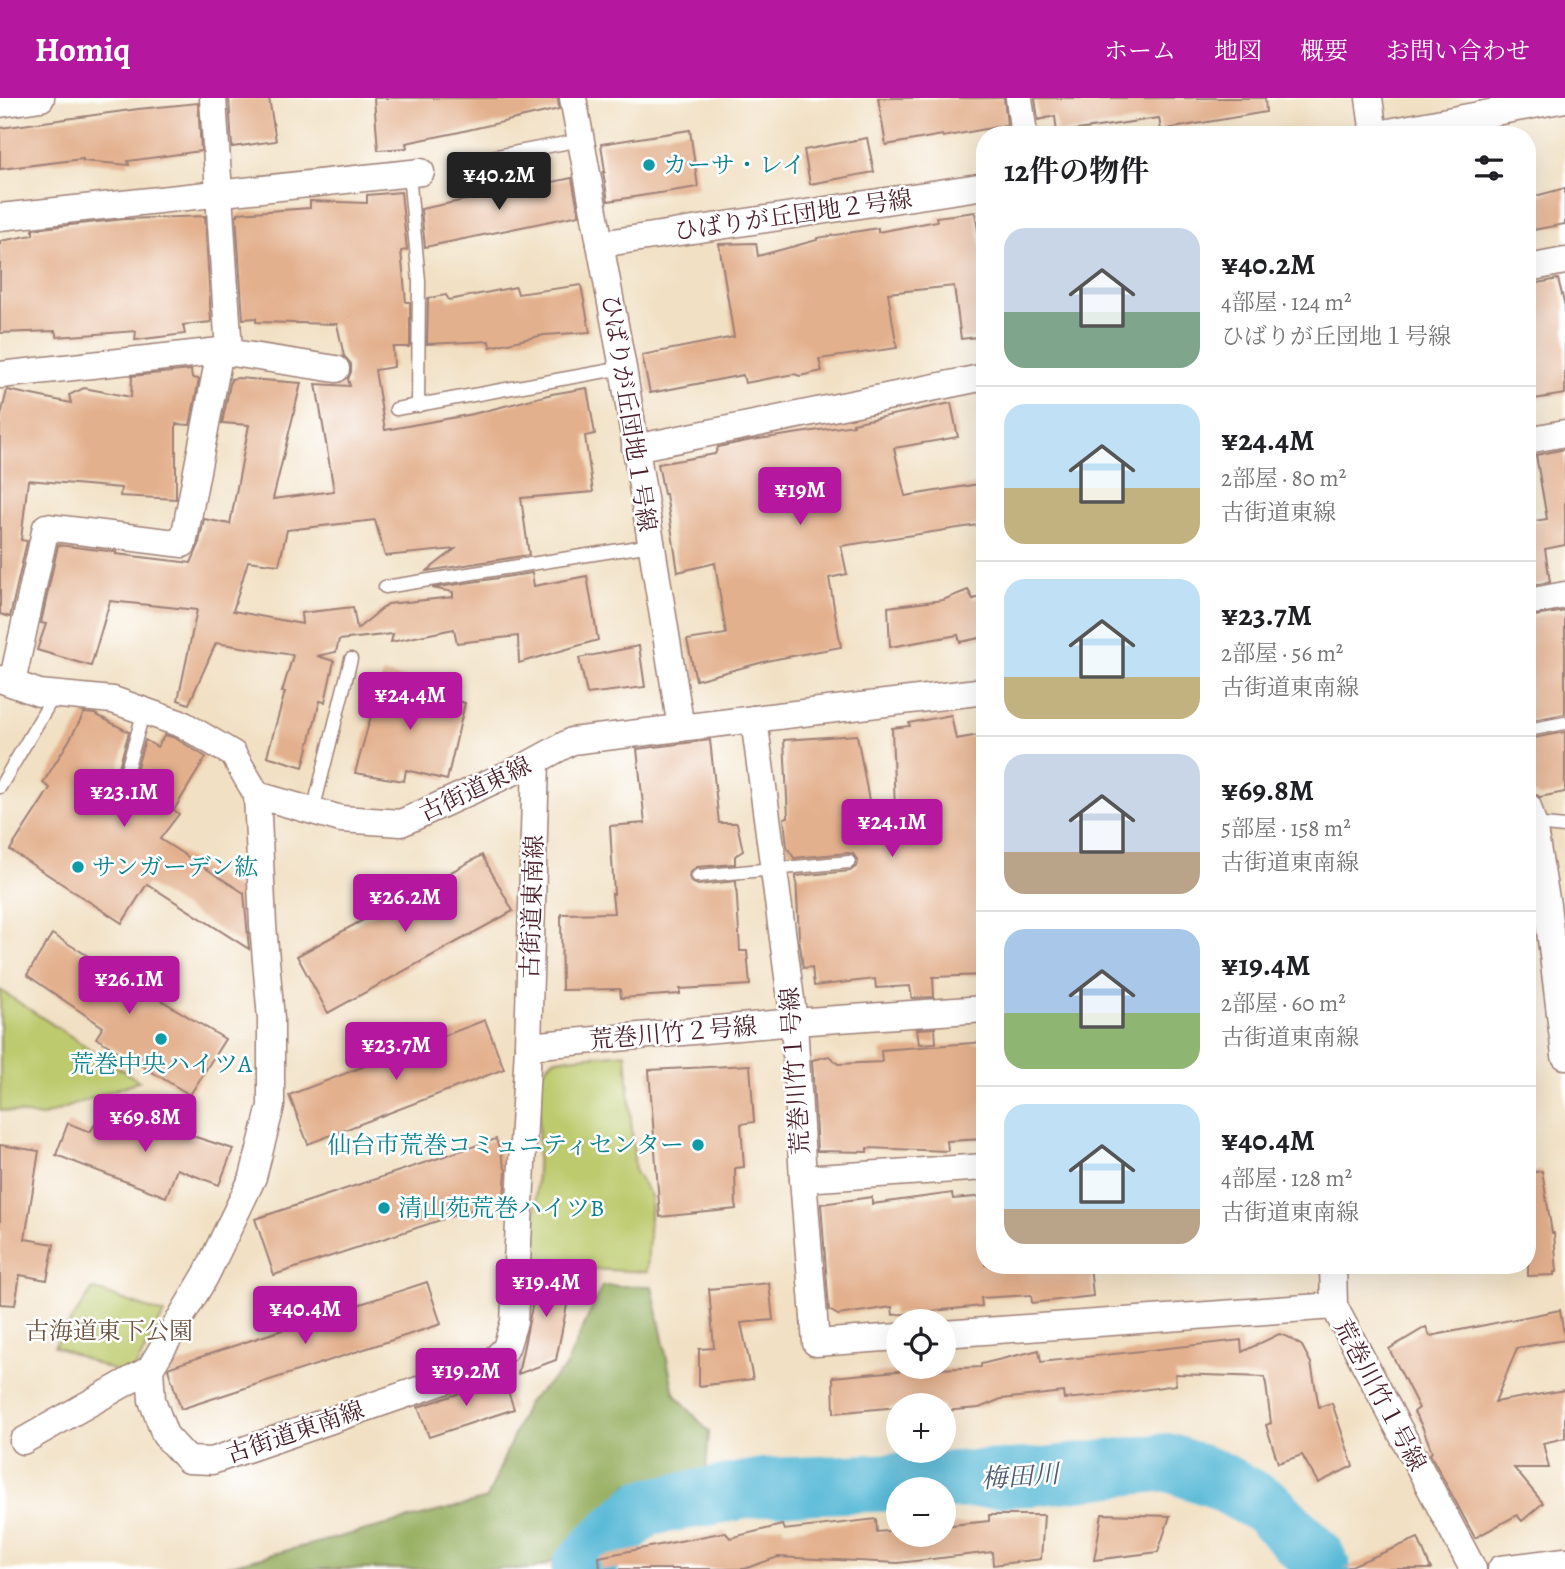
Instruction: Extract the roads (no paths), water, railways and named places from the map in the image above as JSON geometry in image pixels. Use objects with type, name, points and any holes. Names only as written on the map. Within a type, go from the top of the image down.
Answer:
[{"type":"street","points":[[0,104],[41,98]]},
{"type":"street","points":[[23,1441],[150,1369],[206,1275],[253,1177],[271,1105],[271,1019],[263,925],[257,795],[233,754],[184,725],[113,700],[39,693],[6,681],[46,527],[183,544],[224,351],[220,193],[213,98]]},
{"type":"street","name":"ひばりが丘団地１号線","points":[[573,98],[623,368],[681,728]]},
{"type":"street","points":[[1019,98],[1023,126]]},
{"type":"street","points":[[1369,98],[1372,126]]},
{"type":"street","points":[[1421,126],[1565,99]]},
{"type":"street","points":[[0,217],[415,173]]},
{"type":"street","name":"ひばりが丘団地２号線","points":[[600,244],[976,187]]},
{"type":"street","points":[[1536,266],[1565,261]]},
{"type":"street","points":[[0,375],[224,351],[337,369]]},
{"type":"street","points":[[635,448],[976,379]]},
{"type":"street","points":[[1536,438],[1565,433]]},
{"type":"street","points":[[1536,600],[1565,595]]},
{"type":"street","name":"古街道東線","points":[[257,795],[341,819],[401,823],[536,761],[572,741],[976,692]]},
{"type":"street","name":"荒巻川竹１号線","points":[[754,719],[794,1022],[816,1343],[886,1338]]},
{"type":"street","name":"古街道東南線","points":[[150,1369],[152,1400],[165,1435],[188,1461],[212,1461],[488,1366],[506,1348],[514,1322],[528,1046],[536,761]]},
{"type":"street","points":[[1536,847],[1547,905],[1565,1055]]},
{"type":"street","name":"荒巻川竹２号線","points":[[528,1046],[794,1022],[976,1010]]},
{"type":"street","points":[[803,1179],[976,1168]]},
{"type":"street","points":[[1333,1274],[1334,1306]]},
{"type":"street","name":"荒巻川竹１号線","points":[[956,1333],[1334,1306],[1473,1569]]},
{"type":"street","points":[[1501,1569],[1565,1560]]},
{"type":"lane","points":[[481,159],[581,140]]},
{"type":"lane","points":[[415,173],[419,281],[418,406]]},
{"type":"lane","points":[[396,409],[623,368]]},
{"type":"lane","points":[[385,587],[651,545]]},
{"type":"lane","points":[[313,811],[351,659]]},
{"type":"lane","points":[[0,787],[55,694]]},
{"type":"lane","points":[[121,790],[144,711]]},
{"type":"lane","points":[[1536,728],[1565,723]]},
{"type":"lane","points":[[1536,818],[1565,827]]},
{"type":"lane","points":[[698,876],[849,862]]},
{"type":"waterway","name":"梅田川","points":[[580,1569],[600,1547],[644,1508],[764,1487],[1034,1477],[1167,1462],[1216,1479],[1267,1507],[1316,1557],[1322,1569]]},
{"type":"place","name":"カーサ・レイ","points":[[649,165]]},
{"type":"place","name":"サンガーデン紘","points":[[78,867]]},
{"type":"place","name":"荒巻中央ハイツA","points":[[161,1039]]},
{"type":"place","name":"仙台市荒巻コミュニティセンター","points":[[698,1145]]},
{"type":"place","name":"清山苑荒巻ハイツB","points":[[384,1208]]},
{"type":"park label","name":"古海道東下公園","points":[[109,1331]]}]
